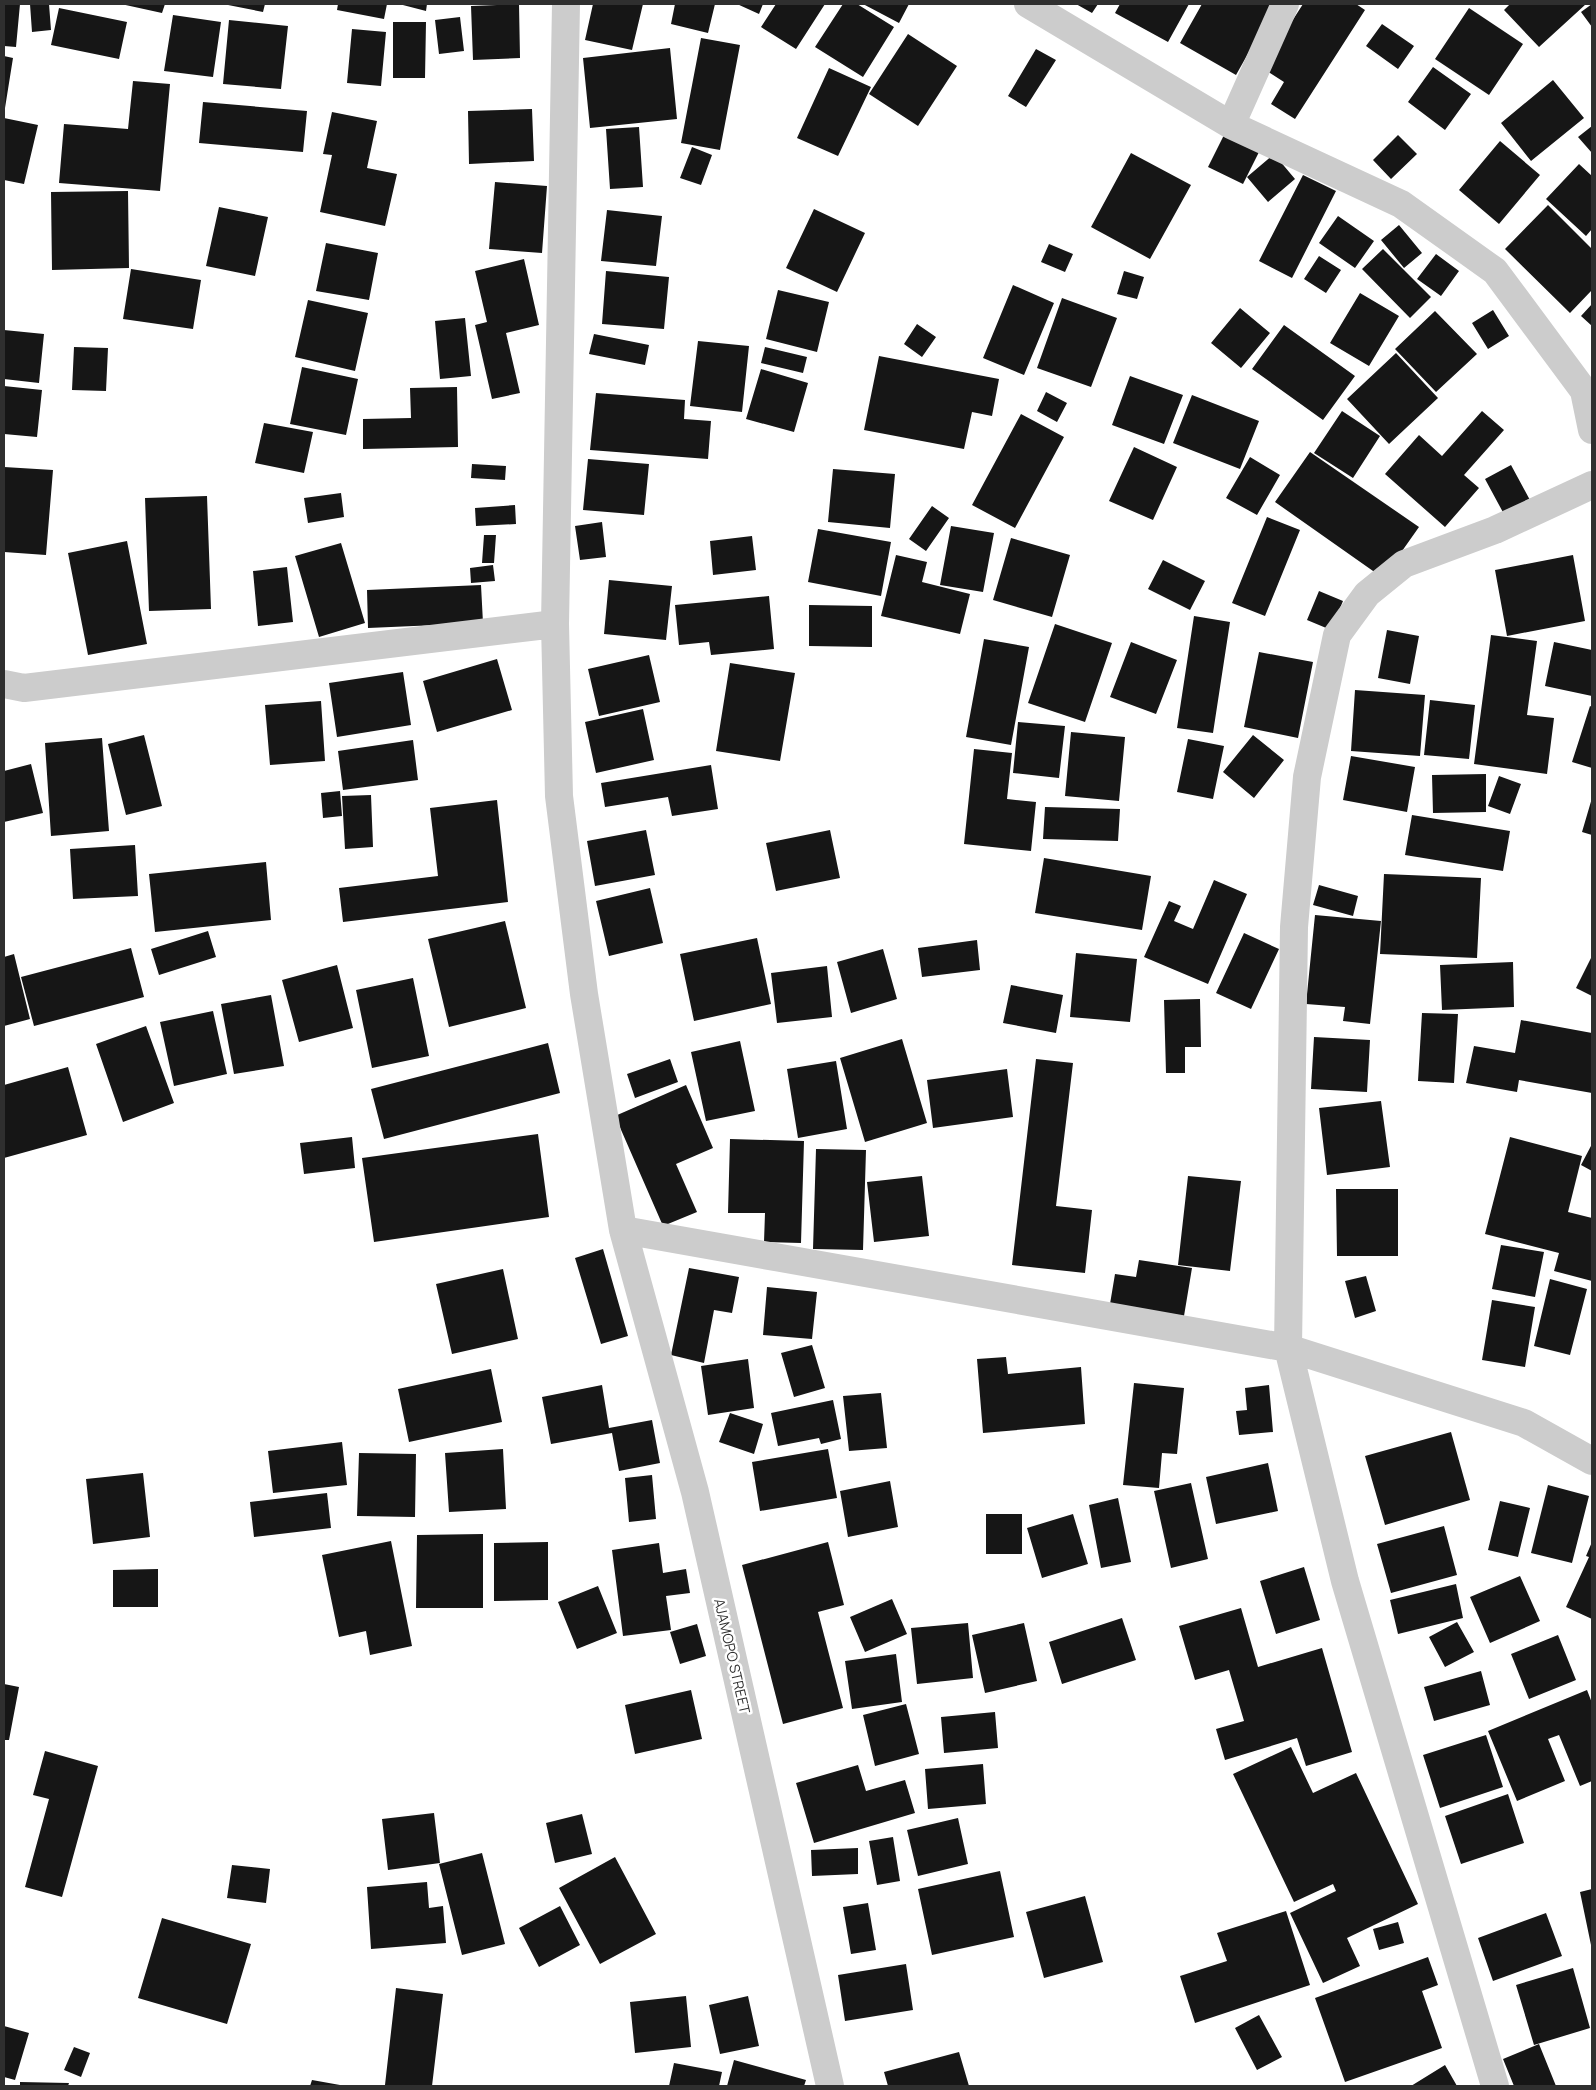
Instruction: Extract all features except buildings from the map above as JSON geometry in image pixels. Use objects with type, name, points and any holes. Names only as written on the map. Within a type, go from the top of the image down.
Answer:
[{"type":"street","name":"AJAMOPO STREET","points":[[566,4],[555,624],[559,796],[584,994],[623,1230],[695,1492],[830,2086]]},
{"type":"street","points":[[1028,4],[1231,125],[1401,204],[1495,271],[1584,391],[1592,430]]},
{"type":"street","points":[[1231,125],[1285,4]]},
{"type":"street","points":[[1495,2086],[1345,1581],[1288,1348],[1294,927],[1306,777],[1337,635],[1366,594],[1404,564],[1495,530],[1592,485]]},
{"type":"street","points":[[4,684],[24,688],[555,624]]},
{"type":"street","points":[[623,1230],[1288,1348],[1524,1423],[1592,1461]]}]
